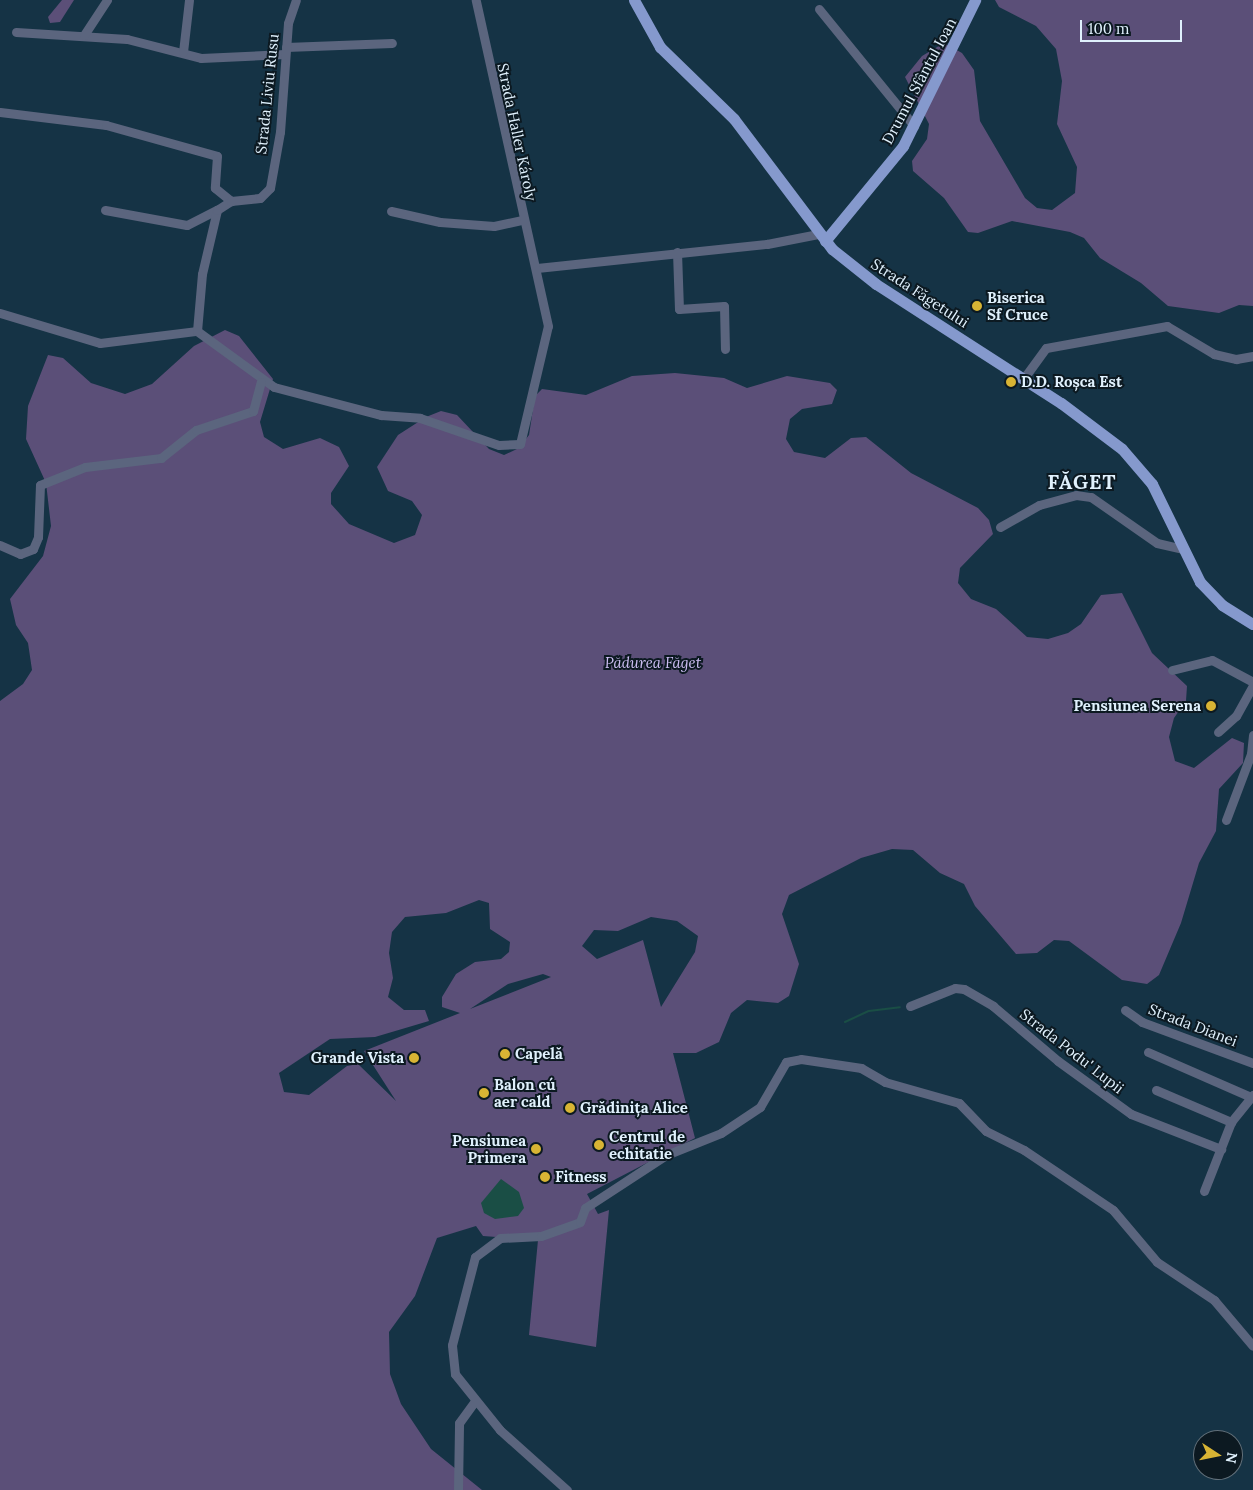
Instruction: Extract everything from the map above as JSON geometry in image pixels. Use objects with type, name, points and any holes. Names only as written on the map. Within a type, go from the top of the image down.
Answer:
[{"type":"main road","name":"Strada Făgetului","points":[[634,0],[660,47],[734,119],[822,238],[876,284],[1024,378],[1105,435],[1137,464],[1157,493],[1182,549],[1211,595],[1253,624]]},
{"type":"main road","name":"Drumul Sfântul Ioan","points":[[822,238],[888,168],[914,126],[975,0]]},
{"type":"street","points":[[84,35],[107,0]]},
{"type":"street","points":[[182,52],[189,0]]},
{"type":"street","name":"Strada Liviu Rusu","points":[[105,210],[186,225],[231,201],[260,198],[270,188],[280,132],[288,23],[296,0]]},
{"type":"street","name":"Strada Haller Károly","points":[[261,382],[381,415],[420,418],[500,445],[520,444],[548,326],[537,268],[522,220],[476,0]]},
{"type":"street","points":[[819,9],[914,126]]},
{"type":"street","points":[[16,32],[84,35],[182,52],[201,58],[392,43]]},
{"type":"street","points":[[0,112],[106,125],[217,156],[215,188],[231,201]]},
{"type":"street","points":[[197,332],[202,274],[217,210]]},
{"type":"street","points":[[391,211],[431,220],[485,225],[522,220]]},
{"type":"street","points":[[537,268],[822,238]]},
{"type":"street","points":[[677,252],[679,309],[724,306],[725,349]]},
{"type":"street","points":[[0,313],[100,343],[197,332],[261,382],[254,411],[196,430],[161,458],[85,467],[40,484],[38,537],[33,549],[20,554],[0,545]]},
{"type":"street","points":[[1024,378],[1046,348],[1168,326],[1214,354],[1236,359],[1253,356]]},
{"type":"street","points":[[1000,527],[1040,505],[1076,495],[1091,497],[1157,543],[1182,549]]},
{"type":"street","points":[[1172,670],[1212,660],[1253,683],[1236,716],[1218,732]]},
{"type":"street","points":[[1226,820],[1251,754],[1253,735]]},
{"type":"street","name":"Strada Podu' Lupii","points":[[910,1006],[955,988],[964,989],[993,1006],[1058,1061],[1131,1114],[1221,1150]]},
{"type":"street","name":"Strada Dianei","points":[[1125,1010],[1142,1022],[1253,1063]]},
{"type":"street","points":[[1148,1052],[1252,1096],[1231,1122],[1204,1191]]},
{"type":"street","points":[[565,1489],[475,1401],[455,1374],[451,1352],[471,1266],[481,1250],[500,1238],[541,1236],[580,1222],[584,1208],[666,1155],[721,1133],[760,1107],[786,1062],[801,1059],[861,1068],[885,1082],[958,1103],[986,1131],[1024,1150],[1113,1210],[1157,1262],[1214,1300],[1253,1346]]},
{"type":"street","points":[[1156,1090],[1231,1122]]},
{"type":"street","points":[[458,1490],[459,1423],[475,1401]]},
{"type":"green space","points":[[62,0],[74,0],[60,22],[50,23],[48,17]]},
{"type":"green space","points":[[995,0],[1253,0],[1253,306],[1239,305],[1219,313],[1168,306],[1141,283],[1100,258],[1084,238],[1070,232],[1012,221],[978,233],[968,232],[944,198],[913,171],[912,161],[927,139],[929,124],[905,77],[922,56],[944,43],[962,53],[974,70],[980,121],[1025,198],[1037,208],[1052,210],[1075,193],[1077,167],[1057,124],[1062,81],[1056,49],[1036,26],[999,7]]},
{"type":"green space","name":"Pădurea Făget","points":[[225,330],[239,336],[273,379],[260,422],[264,437],[283,449],[320,438],[339,447],[349,466],[331,493],[331,504],[349,524],[394,543],[415,535],[422,515],[412,501],[388,491],[377,467],[398,435],[426,417],[441,411],[457,415],[489,449],[504,455],[519,448],[529,435],[535,396],[542,389],[586,395],[632,376],[675,373],[724,378],[747,388],[787,376],[830,383],[837,390],[832,404],[802,409],[790,419],[786,439],[794,452],[825,458],[851,438],[866,437],[911,473],[978,508],[989,520],[993,534],[960,568],[958,583],[971,599],[996,609],[1027,637],[1048,639],[1068,633],[1081,624],[1101,595],[1122,593],[1152,653],[1187,686],[1186,701],[1174,718],[1169,737],[1175,761],[1194,768],[1232,738],[1244,743],[1243,763],[1219,789],[1216,831],[1199,863],[1181,923],[1159,975],[1147,984],[1122,980],[1069,941],[1054,940],[1037,953],[1016,954],[975,906],[964,884],[940,873],[913,850],[892,849],[861,858],[789,895],[782,914],[799,964],[789,996],[778,1003],[747,1000],[731,1013],[719,1042],[696,1053],[673,1053],[695,1138],[587,1194],[598,1214],[609,1210],[596,1347],[529,1335],[538,1240],[483,1236],[476,1226],[437,1238],[415,1296],[389,1332],[390,1374],[401,1404],[431,1449],[482,1490],[0,1490],[0,701],[23,684],[32,670],[28,643],[16,625],[10,599],[43,556],[51,526],[46,483],[26,439],[28,406],[48,355],[63,358],[91,383],[125,394],[152,384],[194,346]],"holes":[[[479,900],[489,903],[490,929],[510,942],[509,952],[501,959],[475,962],[456,974],[442,997],[442,1007],[460,1013],[364,1051],[396,1101],[358,1064],[347,1066],[309,1095],[284,1092],[279,1073],[330,1039],[375,1037],[429,1021],[425,1010],[404,1010],[388,997],[393,978],[389,953],[392,932],[405,917],[446,913]],[[651,917],[677,921],[698,936],[695,952],[661,1007],[643,940],[597,959],[582,946],[594,930],[618,931]],[[543,974],[551,977],[470,1009],[508,984]]]},
{"type":"shaded area","points":[[501,1179],[519,1192],[524,1208],[518,1216],[495,1219],[484,1213],[481,1203]]},
{"type":"waterway","points":[[845,1022],[869,1011],[900,1007]]},
{"type":"place","name":"Biserica Sf Cruce","points":[[977,306]]},
{"type":"place","name":"D.D. Roșca Est","points":[[1011,382]]},
{"type":"place","name":"Pensiunea Serena","points":[[1211,706]]},
{"type":"place","name":"Capelă","points":[[505,1054]]},
{"type":"place","name":"Grande Vista","points":[[414,1058]]},
{"type":"place","name":"Balon cú aer cald","points":[[484,1093]]},
{"type":"place","name":"Grădinița Alice","points":[[570,1108]]},
{"type":"place","name":"Centrul de echitatie","points":[[599,1145]]},
{"type":"place","name":"Pensiunea Primera","points":[[536,1149]]},
{"type":"place","name":"Fitness","points":[[545,1177]]},
{"type":"district","name":"FĂGET","points":[[1082,481]]}]
